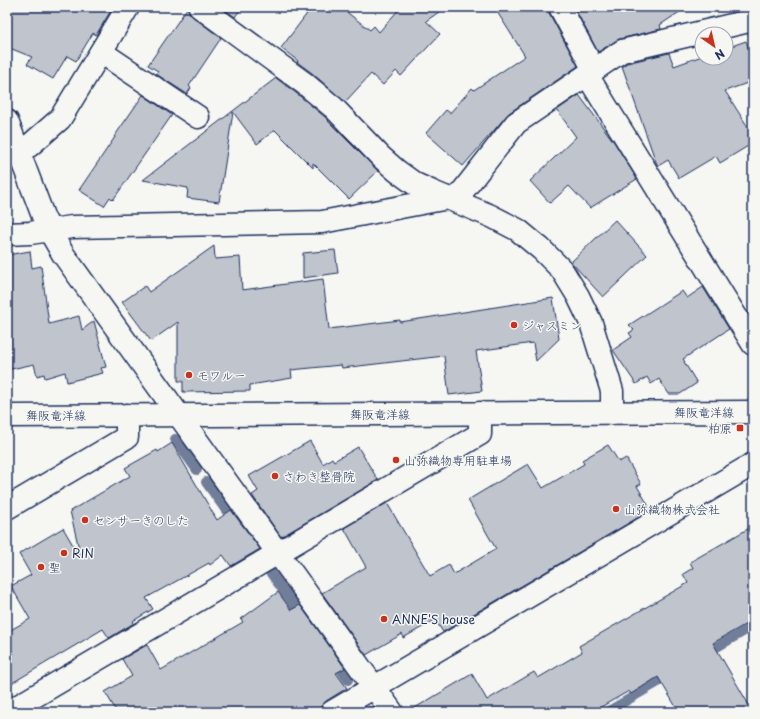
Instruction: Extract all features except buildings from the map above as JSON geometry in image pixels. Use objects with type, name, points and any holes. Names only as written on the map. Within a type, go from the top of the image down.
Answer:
[{"type":"street","points":[[18,150],[30,146],[60,119],[128,7]]},
{"type":"street","points":[[200,7],[304,83],[334,108],[380,157],[415,184],[491,216],[518,230],[541,249],[562,270],[578,296],[590,323],[612,391],[612,413]]},
{"type":"street","points":[[560,7],[590,72],[753,344]]},
{"type":"street","points":[[7,234],[72,227],[322,222],[452,200],[516,123],[622,51],[753,20]]},
{"type":"street","points":[[101,52],[198,117]]},
{"type":"street","points":[[7,121],[43,216],[63,254],[392,712]]},
{"type":"street","name":"舞阪竜洋線","points":[[7,416],[753,412]]},
{"type":"street","points":[[8,712],[480,434],[480,413]]},
{"type":"street","points":[[7,508],[127,437],[128,415]]},
{"type":"street","points":[[332,712],[753,464]]},
{"type":"waterway","points":[[175,439],[197,470]]},
{"type":"waterway","points":[[206,482],[235,523]]},
{"type":"waterway","points":[[270,572],[304,619]]},
{"type":"waterway","points":[[705,654],[753,626]]},
{"type":"waterway","points":[[334,660],[348,680]]},
{"type":"waterway","points":[[607,712],[672,674]]},
{"type":"place","name":"ジャスミン","points":[[514,325]]},
{"type":"place","name":"モワルー","points":[[189,375]]},
{"type":"place","name":"柏原","points":[[740,428]]},
{"type":"place","name":"山弥織物専用駐車場","points":[[396,460]]},
{"type":"place","name":"さわき整骨院","points":[[275,476]]},
{"type":"place","name":"山弥織物株式会社","points":[[616,509]]},
{"type":"place","name":"センサーきのした","points":[[85,520]]},
{"type":"place","name":"RIN","points":[[64,553]]},
{"type":"place","name":"聖","points":[[41,567]]},
{"type":"place","name":"ANNE'S house","points":[[384,619]]}]
